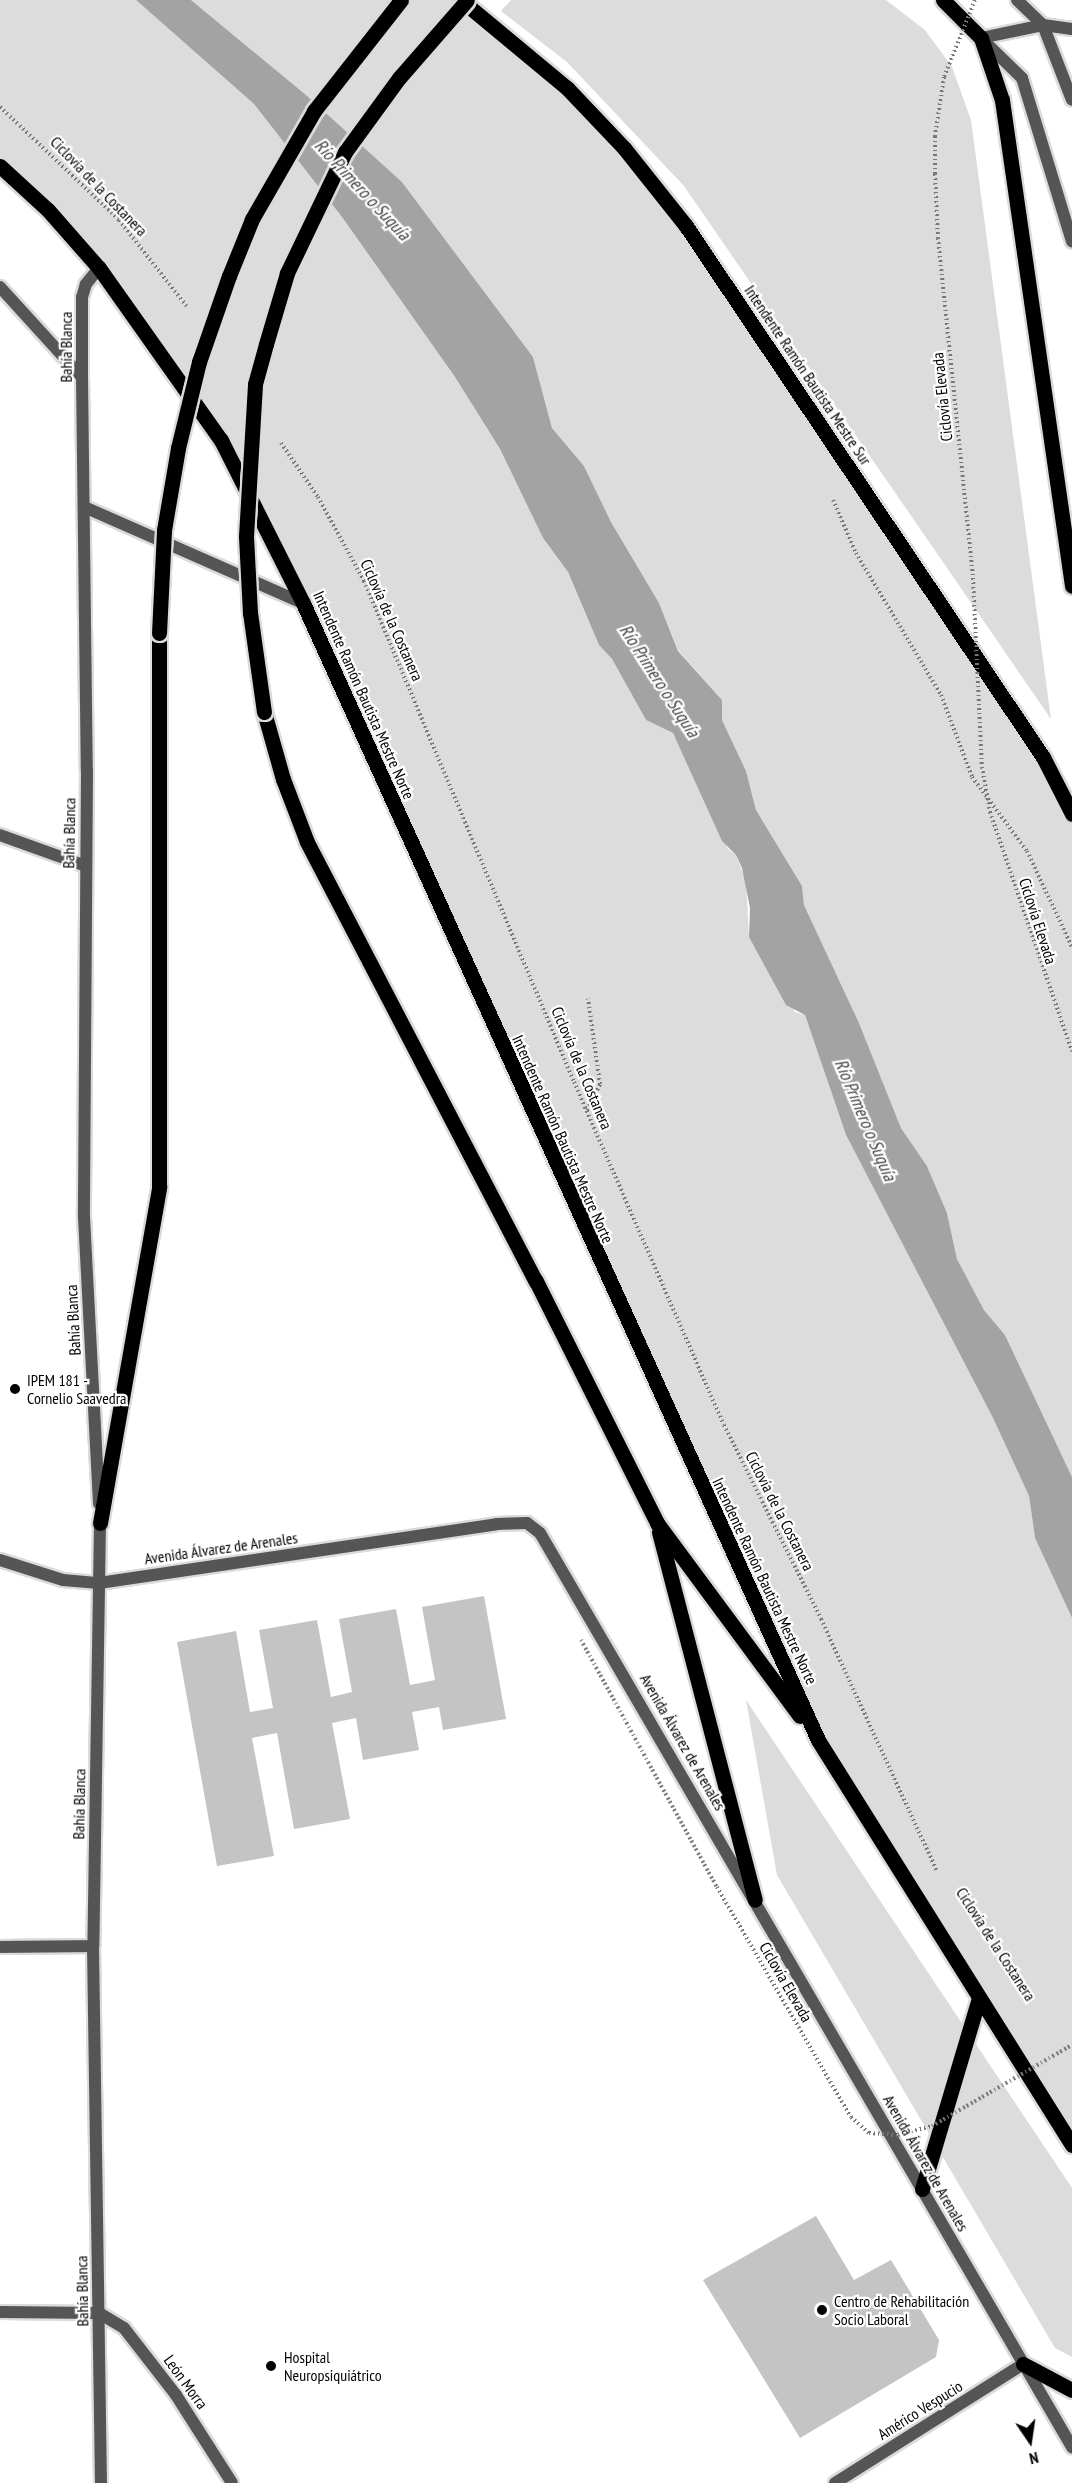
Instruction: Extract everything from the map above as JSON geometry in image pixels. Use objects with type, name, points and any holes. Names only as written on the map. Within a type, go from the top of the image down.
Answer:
[{"type":"main road","points":[[100,1523],[159,1187],[159,633],[164,530],[178,448],[199,362],[252,219],[314,111],[401,0]]},
{"type":"main road","name":"Intendente Ramón Bautista Mestre Sur","points":[[461,0],[567,88],[624,148],[686,225],[1043,757],[1072,814]]},
{"type":"main road","points":[[467,0],[399,78],[345,152],[287,273],[266,344],[255,384],[246,536],[250,613],[264,712],[283,779],[307,842],[536,1281],[657,1523],[818,1740]]},
{"type":"main road","points":[[943,0],[981,38],[1002,100],[1072,586]]},
{"type":"main road","name":"Intendente Ramón Bautista Mestre Norte","points":[[0,166],[48,210],[99,268],[220,440],[303,603],[818,1740],[1072,2145]]},
{"type":"main road","points":[[657,1523],[755,1900]]},
{"type":"main road","points":[[922,2189],[979,1998]]},
{"type":"main road","points":[[1023,2364],[1072,2391]]},
{"type":"street","points":[[1017,0],[1043,25],[1072,100]]},
{"type":"street","points":[[981,38],[1043,25],[1072,29]]},
{"type":"street","points":[[981,38],[1022,78],[1072,242]]},
{"type":"street","name":"Bahía Blanca","points":[[99,268],[86,284],[82,297],[82,377],[86,866],[84,1217],[100,1523],[93,1946],[101,2483]]},
{"type":"street","points":[[0,287],[82,377]]},
{"type":"street","points":[[84,507],[303,603]]},
{"type":"street","points":[[0,835],[86,866]]},
{"type":"street","name":"Avenida Álvarez de Arenales","points":[[0,1560],[63,1580],[99,1582],[527,1523],[550,1546],[1072,2446]]},
{"type":"street","points":[[0,1947],[93,1946]]},
{"type":"street","points":[[0,2312],[99,2313]]},
{"type":"street","name":"León Morra","points":[[99,2313],[131,2336],[176,2395],[232,2483]]},
{"type":"street","name":"Américo Vespucio","points":[[835,2483],[1023,2364]]},
{"type":"path","name":"Ciclovía Elevada","points":[[975,0],[944,77],[935,136],[935,174],[938,238],[973,578],[982,767],[990,812],[1072,1051]]},
{"type":"path","name":"Ciclovía de la Costanera","points":[[0,106],[119,220],[190,311]]},
{"type":"path","name":"Ciclovía de la Costanera","points":[[280,441],[318,497],[364,581],[587,1111],[724,1425],[821,1619],[906,1810],[940,1876]]},
{"type":"path","name":"Ciclovía Elevada","points":[[832,498],[856,553],[941,695],[972,777],[1027,851],[1072,947]]},
{"type":"path","points":[[587,1111],[600,1084],[588,999]]},
{"type":"path","name":"Ciclovía Elevada","points":[[581,1640],[717,1887],[851,2117],[869,2133],[898,2135],[932,2126],[1072,2045]]},
{"type":"path","points":[[1047,2046],[1059,2066]]},
{"type":"shaded area","points":[[0,0],[136,0],[254,104],[342,217],[455,377],[500,449],[543,538],[568,572],[599,645],[612,659],[646,720],[673,733],[728,849],[736,855],[746,881],[749,937],[795,1012],[805,1015],[846,1135],[993,1418],[1029,1496],[1035,1538],[1072,1618],[1072,2145],[818,1740],[221,440],[99,268],[0,166]]},
{"type":"shaded area","points":[[191,0],[461,0],[567,88],[686,226],[1072,814],[1072,1477],[1005,1335],[984,1310],[957,1259],[947,1213],[927,1166],[901,1128],[859,1023],[804,905],[802,886],[756,810],[746,771],[722,720],[722,700],[678,650],[659,603],[611,522],[584,466],[552,428],[533,357],[402,182],[306,95]]},
{"type":"shaded area","points":[[511,0],[886,0],[925,30],[952,67],[971,120],[1051,719],[684,186],[567,62],[501,11]]},
{"type":"shaded area","points":[[746,1700],[1072,2188],[1072,2357],[1055,2348],[777,1875]]},
{"type":"water","name":"Río Primero o Suquía","points":[[136,0],[191,0],[306,95],[402,182],[533,357],[552,428],[584,466],[611,522],[659,603],[678,651],[722,700],[722,720],[746,771],[756,810],[802,886],[804,905],[859,1023],[901,1128],[927,1166],[947,1213],[957,1259],[984,1310],[1005,1335],[1072,1477],[1072,1618],[1035,1538],[1029,1496],[993,1418],[846,1135],[805,1015],[786,1005],[749,937],[750,908],[742,868],[736,855],[722,841],[673,733],[646,720],[612,659],[599,645],[568,572],[543,538],[500,449],[455,377],[342,217],[254,104]]},
{"type":"building","points":[[484,1596],[506,1719],[443,1730],[439,1707],[412,1712],[419,1750],[363,1760],[356,1718],[332,1723],[350,1819],[294,1829],[277,1733],[252,1738],[274,1856],[217,1866],[177,1642],[236,1631],[250,1712],[273,1708],[259,1630],[317,1620],[331,1697],[352,1692],[339,1619],[396,1609],[410,1685],[435,1680],[422,1607]]},
{"type":"building","name":"Centro de Rehabilitación Socio Laboral","points":[[816,2216],[854,2280],[891,2260],[939,2340],[936,2357],[800,2438],[703,2280]]},
{"type":"place","name":"IPEM 181 - Cornelio Saavedra","points":[[15,1389]]},
{"type":"place","name":"Centro de Rehabilitación Socio Laboral","points":[[822,2310]]},
{"type":"place","name":"Hospital Neuropsiquiátrico","points":[[271,2366]]}]
